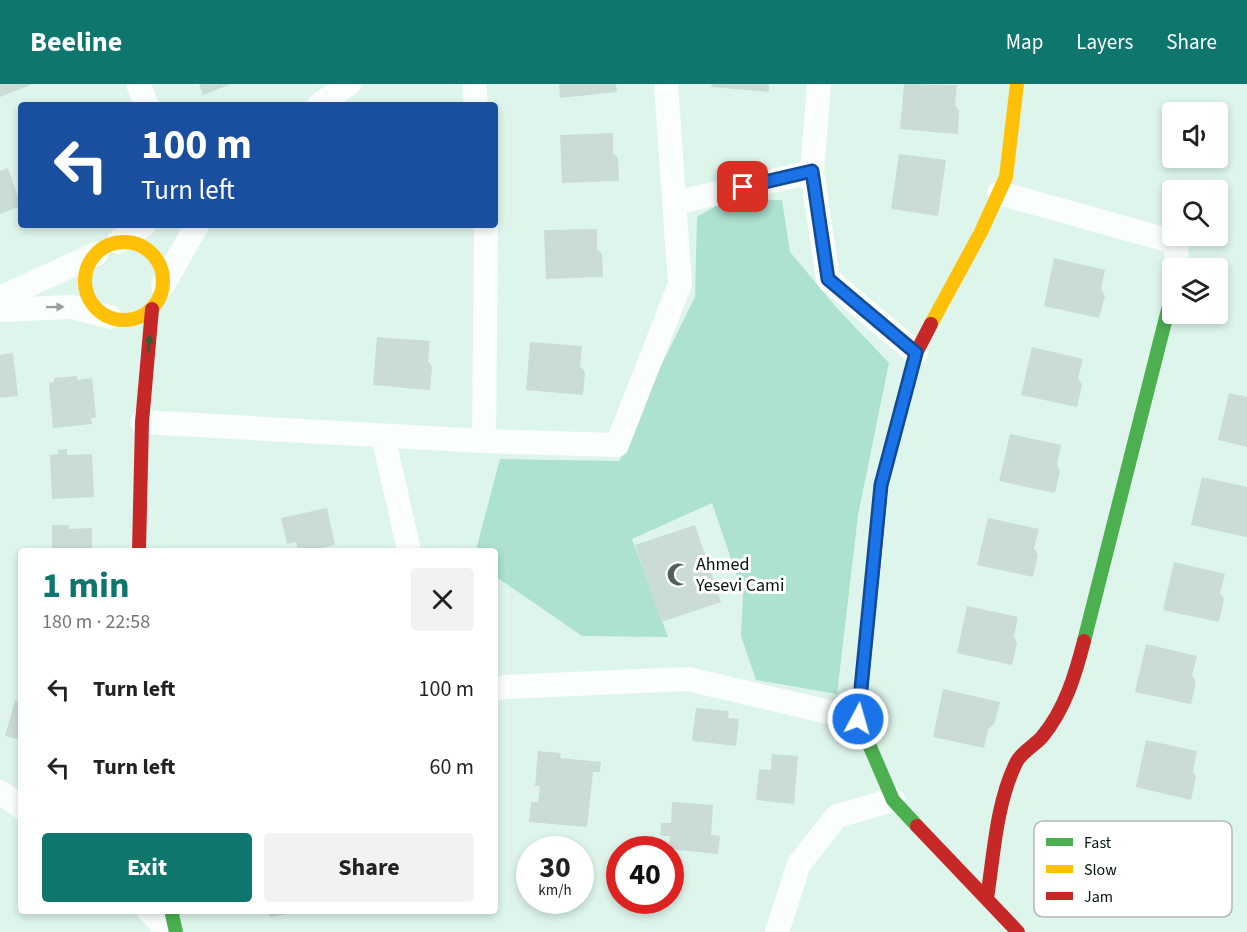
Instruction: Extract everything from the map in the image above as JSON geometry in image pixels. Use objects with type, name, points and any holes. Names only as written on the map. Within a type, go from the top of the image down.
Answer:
[{"type":"street","points":[[138,84],[146,102]]},
{"type":"street","points":[[323,102],[349,84]]},
{"type":"street","points":[[474,84],[476,102]]},
{"type":"street","points":[[142,422],[484,441],[617,445],[680,284],[666,84]]},
{"type":"street","points":[[819,84],[812,171],[828,279],[916,353]]},
{"type":"street","points":[[1017,84],[1006,177],[981,232],[916,353],[881,485],[858,719],[892,800],[1018,932]]},
{"type":"street","points":[[674,203],[812,171]]},
{"type":"street","points":[[999,193],[1171,241],[1177,258]]},
{"type":"street","points":[[116,325],[97,309],[86,289],[86,274],[96,254],[139,228]]},
{"type":"street","points":[[116,325],[124,320],[139,317],[152,309],[160,298],[163,285],[195,228]]},
{"type":"street","points":[[484,441],[486,228]]},
{"type":"street","points":[[118,242],[138,244],[149,250],[161,266],[163,285]]},
{"type":"street","points":[[0,298],[96,254]]},
{"type":"street","points":[[0,310],[72,307],[116,325]]},
{"type":"street","points":[[139,548],[142,422],[152,309]]},
{"type":"street","points":[[987,898],[1004,791],[1017,760],[1041,738],[1061,710],[1076,672],[1164,324]]},
{"type":"street","points":[[133,362],[142,422]]},
{"type":"street","points":[[382,436],[409,548]]},
{"type":"street","points":[[498,688],[688,679],[858,719]]},
{"type":"street","points":[[0,792],[18,805]]},
{"type":"street","points":[[777,932],[799,864],[837,816],[892,800]]},
{"type":"street","points":[[152,914],[166,932]]},
{"type":"street","points":[[172,914],[176,932]]},
{"type":"green space","points":[[726,200],[782,200],[790,252],[836,307],[889,363],[858,515],[837,694],[756,680],[741,636],[743,594],[712,503],[632,539],[668,637],[582,636],[498,578],[498,548],[477,548],[500,459],[619,461],[660,368],[695,297],[697,217]]},
{"type":"building","points":[[0,84],[33,84],[0,97]]},
{"type":"building","points":[[199,84],[231,84],[203,95]]},
{"type":"building","points":[[559,84],[616,84],[617,92],[560,98]]},
{"type":"building","points":[[712,84],[769,84],[769,92],[711,87]]},
{"type":"building","points":[[904,84],[957,85],[955,105],[959,111],[958,134],[900,129]]},
{"type":"building","points":[[613,133],[613,153],[618,158],[619,181],[562,183],[560,135]]},
{"type":"building","points":[[899,154],[946,160],[938,216],[891,209]]},
{"type":"building","points":[[8,168],[18,197],[18,207],[0,214],[0,171]]},
{"type":"building","points":[[597,229],[597,249],[602,254],[603,277],[546,279],[544,230]]},
{"type":"building","points":[[1054,258],[1105,270],[1101,289],[1105,296],[1099,318],[1044,306]]},
{"type":"building","points":[[377,337],[430,341],[428,361],[432,367],[430,390],[373,385]]},
{"type":"building","points":[[530,342],[582,346],[580,366],[585,372],[583,395],[526,390]]},
{"type":"building","points":[[1032,347],[1083,359],[1078,378],[1082,385],[1077,407],[1021,395]]},
{"type":"building","points":[[13,353],[18,396],[0,398],[0,355]]},
{"type":"building","points":[[77,376],[77,380],[92,378],[96,417],[91,418],[92,424],[53,428],[49,383],[54,382],[54,378]]},
{"type":"building","points":[[1229,393],[1247,397],[1247,447],[1218,440]]},
{"type":"building","points":[[1010,434],[1061,445],[1057,464],[1060,471],[1055,493],[999,481]]},
{"type":"building","points":[[67,449],[67,455],[92,454],[94,497],[52,499],[50,455],[58,454],[58,450]]},
{"type":"building","points":[[1202,477],[1247,487],[1247,537],[1191,525]]},
{"type":"building","points":[[327,508],[335,545],[322,548],[298,548],[296,542],[287,544],[281,518]]},
{"type":"building","points":[[988,518],[1039,529],[1034,548],[1038,555],[1033,577],[977,565]]},
{"type":"building","points":[[52,525],[69,525],[69,529],[92,528],[92,548],[52,548]]},
{"type":"building","name":"Ahmed Yesevi Cami","points":[[695,525],[721,602],[661,622],[635,545]]},
{"type":"building","points":[[1174,562],[1225,574],[1220,593],[1224,599],[1219,622],[1163,610]]},
{"type":"building","points":[[967,606],[1018,617],[1014,636],[1017,643],[1012,665],[957,653]]},
{"type":"building","points":[[1146,644],[1197,656],[1192,675],[1196,682],[1191,704],[1135,692]]},
{"type":"building","points":[[943,689],[1000,702],[994,724],[988,729],[984,748],[933,737]]},
{"type":"building","points":[[15,700],[18,701],[18,739],[5,736]]},
{"type":"building","points":[[696,708],[729,711],[728,718],[739,719],[736,746],[692,741]]},
{"type":"building","points":[[1146,740],[1197,751],[1193,771],[1196,777],[1191,800],[1136,787]]},
{"type":"building","points":[[538,751],[561,753],[560,758],[601,762],[600,772],[593,772],[587,827],[529,822],[531,802],[538,802],[540,786],[535,786]]},
{"type":"building","points":[[772,754],[798,756],[794,804],[756,800],[759,769],[771,770]]},
{"type":"building","points":[[672,802],[713,805],[711,835],[720,836],[718,854],[684,851],[684,836],[660,836],[661,823],[671,823]]},
{"type":"building","points":[[270,914],[287,914],[270,917]]},
{"type":"traffic: fast","points":[[1084,641],[1164,324]]},
{"type":"traffic: fast","points":[[873,570],[858,719],[893,800],[917,826]]},
{"type":"traffic: fast","points":[[172,914],[176,932]]},
{"type":"traffic: slow","points":[[931,324],[981,232],[1006,177],[1017,84]]},
{"type":"traffic: slow","points":[[124,242],[139,245],[152,253],[160,266],[163,281],[160,296],[152,309],[139,317],[124,320],[109,317],[96,309],[88,296],[85,281],[88,266],[96,253],[109,245],[124,242]]},
{"type":"traffic: jam","points":[[139,548],[142,422],[152,309]]},
{"type":"traffic: jam","points":[[873,570],[881,485],[916,353],[931,324]]},
{"type":"traffic: jam","points":[[987,898],[1000,812],[1009,779],[1018,759],[1042,737],[1063,704],[1084,641]]},
{"type":"traffic: jam","points":[[917,826],[1018,932]]},
{"type":"place","name":"Ahmed Yesevi Cami","points":[[678,574]]},
{"type":"route","points":[[743,187],[812,171],[828,279],[916,353],[881,485],[858,719]]}]
